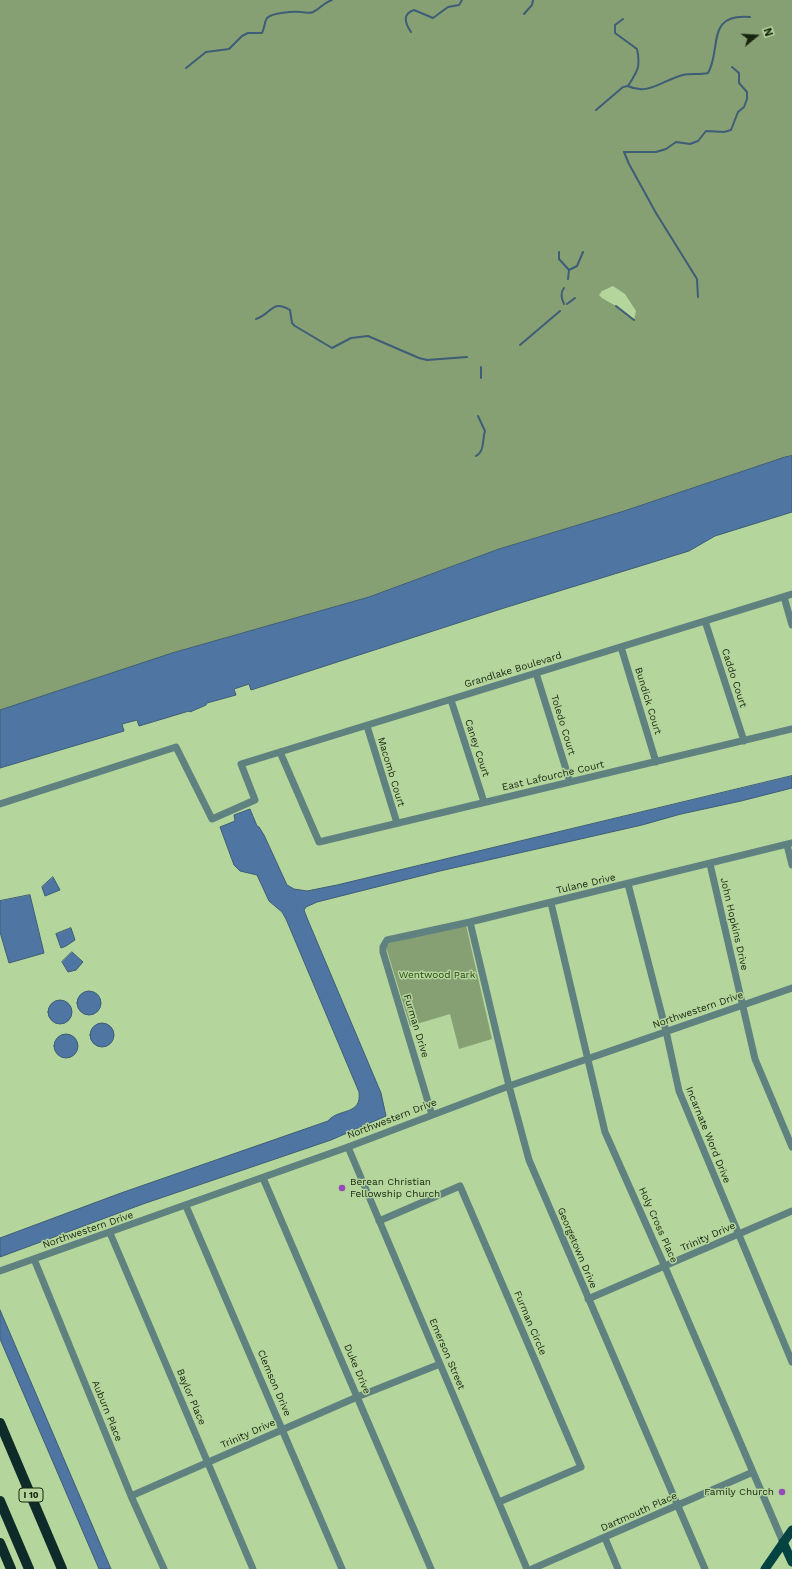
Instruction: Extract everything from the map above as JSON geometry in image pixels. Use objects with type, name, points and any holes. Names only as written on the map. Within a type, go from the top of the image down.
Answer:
[{"type":"highway","name":"I 10","points":[[0,1423],[62,1568]]},
{"type":"highway","points":[[0,1501],[29,1569]]},
{"type":"highway","points":[[0,1543],[11,1569]]},
{"type":"main road","points":[[766,1569],[792,1530]]},
{"type":"main road","points":[[783,1542],[792,1562]]},
{"type":"street","name":"Grandlake Boulevard","points":[[0,804],[176,747],[212,819],[255,800],[241,764],[792,594]]},
{"type":"street","points":[[784,597],[792,625]]},
{"type":"street","name":"Caddo Court","points":[[705,621],[744,741]]},
{"type":"street","name":"Bundick Court","points":[[621,647],[656,762]]},
{"type":"street","name":"Toledo Court","points":[[536,673],[570,782]]},
{"type":"street","name":"Caney Court","points":[[451,700],[484,802]]},
{"type":"street","name":"Macomb Court","points":[[366,726],[397,823]]},
{"type":"street","name":"East Lafourche Court","points":[[280,752],[319,842],[792,729]]},
{"type":"street","points":[[790,844],[792,865]]},
{"type":"street","name":"Tulane Drive","points":[[384,943],[391,939],[551,903],[790,844]]},
{"type":"street","name":"John Hopkins Drive","points":[[710,864],[755,1059],[792,1147]]},
{"type":"street","name":"Incarnate Word Drive","points":[[628,884],[666,1031],[679,1091],[792,1362]]},
{"type":"street","name":"Holy Cross Place","points":[[551,903],[605,1132],[666,1267],[783,1542]]},
{"type":"street","name":"Georgetown Drive","points":[[470,922],[509,1086],[529,1160],[706,1569]]},
{"type":"street","name":"Furman Drive","points":[[384,943],[383,952],[432,1115]]},
{"type":"street","name":"Northwestern Drive","points":[[0,1270],[110,1233],[264,1178],[509,1086],[792,988]]},
{"type":"street","name":"Emerson Street","points":[[348,1147],[500,1502],[527,1569]]},
{"type":"street","name":"Duke Drive","points":[[264,1178],[431,1569]]},
{"type":"street","name":"Furman Circle","points":[[379,1221],[460,1186],[581,1467],[500,1502]]},
{"type":"street","name":"Clemson Drive","points":[[186,1206],[342,1569]]},
{"type":"street","name":"Trinity Drive","points":[[588,1299],[666,1267],[792,1211]]},
{"type":"street","name":"Baylor Place","points":[[110,1233],[252,1569]]},
{"type":"street","name":"Auburn Place","points":[[34,1259],[131,1496],[164,1569]]},
{"type":"street","name":"Trinity Drive","points":[[131,1496],[282,1429],[440,1364]]},
{"type":"street","name":"Dartmouth Place","points":[[532,1569],[753,1472]]},
{"type":"street","points":[[605,1538],[618,1569]]},
{"type":"green space","points":[[0,0],[792,0],[792,456],[785,457],[624,511],[499,549],[369,597],[172,653],[0,710]],"holes":[[[613,286],[625,294],[636,311],[634,320],[599,295],[602,291]]]},
{"type":"green space","name":"Wentwood Park","points":[[466,925],[492,1039],[459,1049],[450,1014],[410,1026],[386,947],[390,943]]},
{"type":"water","points":[[792,456],[792,512],[715,536],[689,551],[504,608],[251,690],[249,684],[234,689],[236,695],[207,703],[206,705],[190,712],[189,711],[139,726],[137,720],[122,724],[124,731],[0,768],[0,710],[172,653],[369,597],[499,549],[624,511],[785,457]]},
{"type":"water","points":[[792,776],[792,788],[681,814],[642,825],[440,871],[317,902],[306,907],[304,910],[307,918],[381,1093],[386,1116],[331,1140],[143,1204],[0,1257],[0,1238],[121,1193],[328,1121],[337,1114],[348,1111],[357,1105],[359,1100],[359,1092],[286,919],[282,912],[269,901],[257,875],[240,871],[234,865],[220,827],[235,821],[234,815],[250,809],[257,826],[264,835],[287,885],[294,889],[307,891]]},
{"type":"water","points":[[53,877],[60,890],[45,896],[42,887]]},
{"type":"water","points":[[30,895],[44,953],[9,963],[0,932],[0,901]]},
{"type":"water","points":[[71,928],[75,940],[61,948],[56,934]]},
{"type":"water","points":[[72,952],[83,962],[76,970],[68,972],[62,962]]},
{"type":"water","points":[[89,991],[98,994],[101,1003],[98,1012],[89,1015],[80,1012],[77,1003],[80,994]]},
{"type":"water","points":[[60,1000],[69,1003],[72,1012],[69,1021],[60,1024],[51,1021],[48,1012],[51,1003]]},
{"type":"water","points":[[102,1023],[111,1026],[114,1035],[111,1044],[102,1047],[93,1044],[90,1035],[93,1026]]},
{"type":"water","points":[[66,1034],[75,1037],[78,1046],[75,1055],[66,1058],[57,1055],[54,1046],[57,1037]]},
{"type":"water","points":[[0,1310],[111,1569],[99,1569],[0,1339]]},
{"type":"waterway","points":[[186,68],[206,52],[229,49],[242,36],[248,33],[262,33],[266,20],[270,16],[288,12],[312,13],[332,0]]},
{"type":"waterway","points":[[411,32],[406,22],[406,16],[410,12],[414,10],[433,18],[448,7],[459,5],[462,0]]},
{"type":"waterway","points":[[524,14],[532,5],[533,0]]},
{"type":"waterway","points":[[628,86],[635,89],[649,88],[683,75],[708,73],[712,64],[717,34],[721,27],[726,21],[736,17],[750,17]]},
{"type":"waterway","points":[[596,110],[623,87],[628,86],[637,69],[639,60],[637,49],[615,33],[615,25],[623,19]]},
{"type":"waterway","points":[[698,297],[697,279],[656,213],[624,152],[656,152],[666,149],[676,142],[690,144],[698,141],[706,131],[724,132],[731,130],[738,112],[744,107],[747,99],[747,92],[739,83],[739,73],[732,67]]},
{"type":"waterway","points":[[559,252],[559,259],[569,270],[568,279]]},
{"type":"waterway","points":[[569,270],[577,266],[583,252]]},
{"type":"waterway","points":[[564,288],[561,296],[564,304]]},
{"type":"waterway","points":[[567,304],[575,298]]},
{"type":"waterway","points":[[256,319],[272,308],[279,306],[290,310],[292,323],[295,326],[332,348],[351,338],[368,336],[427,360],[467,357]]},
{"type":"waterway","points":[[616,306],[634,320]]},
{"type":"waterway","points":[[520,345],[560,311]]},
{"type":"waterway","points":[[481,367],[481,378]]},
{"type":"waterway","points":[[476,456],[481,451],[485,431],[478,416]]},
{"type":"place","name":"Berean Christian Fellowship Church","points":[[342,1188]]},
{"type":"place","name":"Family Church","points":[[782,1492]]}]
